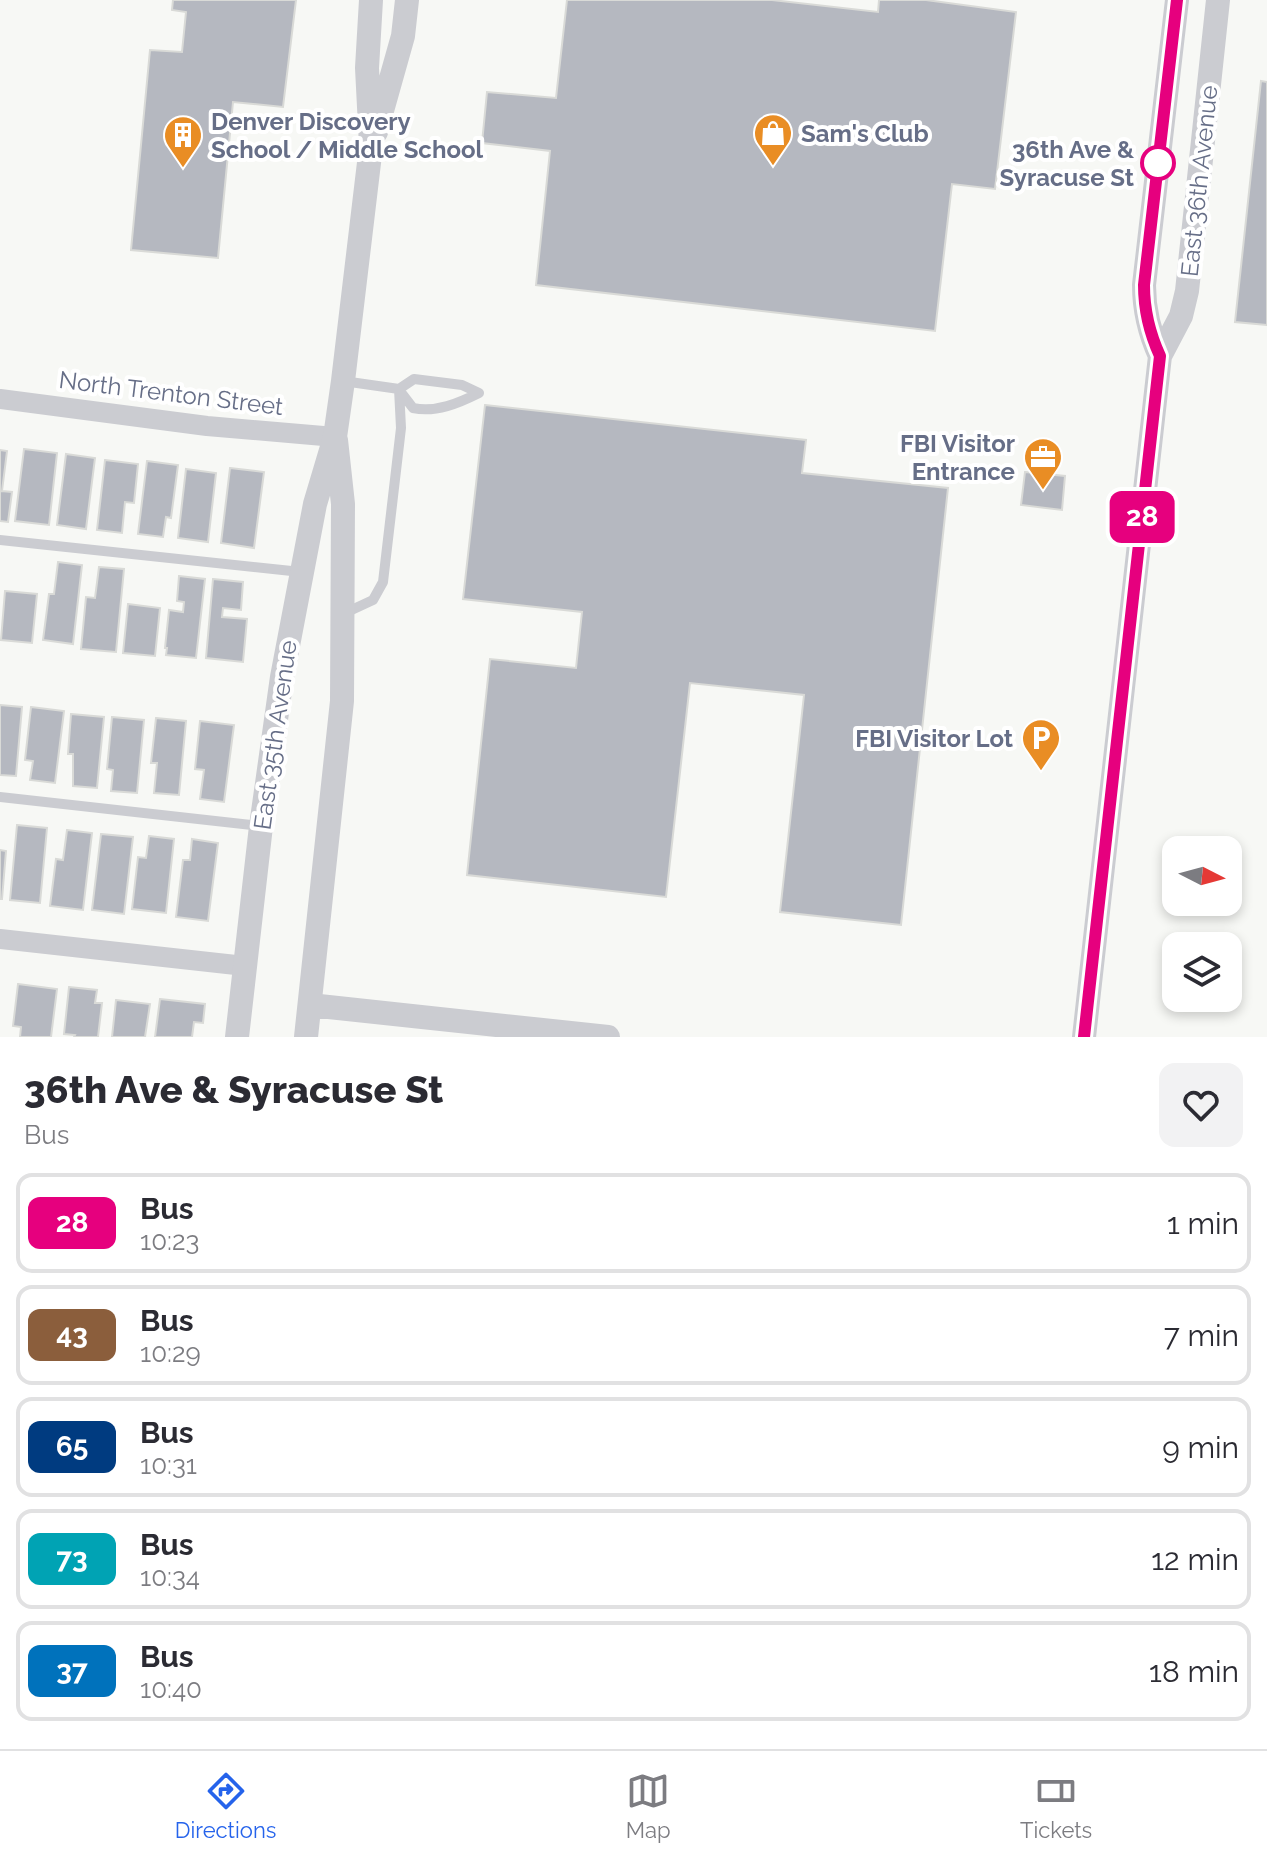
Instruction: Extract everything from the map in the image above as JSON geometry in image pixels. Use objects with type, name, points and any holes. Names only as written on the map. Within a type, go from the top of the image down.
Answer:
[{"type":"street","name":"East 35th Avenue","points":[[237,1037],[282,677],[320,484],[335,437],[343,381],[371,146],[367,68],[371,0]]},
{"type":"street","name":"East 35th Avenue","points":[[371,146],[397,60],[407,0]]},
{"type":"street","name":"East 36th Avenue","points":[[1160,356],[1149,332],[1144,285],[1177,0]]},
{"type":"street","name":"East 36th Avenue","points":[[1084,1037],[1160,356],[1181,316],[1187,291],[1218,0]]},
{"type":"street","name":"North Trenton Street","points":[[0,399],[207,426],[335,437]]},
{"type":"street","name":"East 35th Avenue","points":[[306,1037],[340,731],[343,490],[335,437]]},
{"type":"street","points":[[0,939],[245,966]]},
{"type":"street","points":[[310,1005],[608,1037]]},
{"type":"lane","points":[[343,381],[399,389],[414,379],[462,385],[479,393],[459,403],[425,410],[413,408],[399,389]]},
{"type":"lane","points":[[343,614],[373,600],[383,582],[401,428],[399,389]]},
{"type":"lane","points":[[0,540],[301,572]]},
{"type":"lane","points":[[0,797],[261,826]]},
{"type":"building","name":"Denver Discovery School / Middle School","points":[[173,0],[296,0],[283,107],[233,102],[218,258],[131,250],[150,50],[182,52],[186,12],[172,10]]},
{"type":"building","name":"Sam's Club","points":[[567,0],[772,0],[878,12],[879,0],[926,0],[1016,12],[995,189],[952,184],[935,331],[536,285],[550,151],[482,143],[487,92],[556,98]]},
{"type":"building","points":[[1261,81],[1267,82],[1267,325],[1235,322]]},
{"type":"building","points":[[485,405],[806,440],[802,473],[948,488],[901,925],[780,912],[804,695],[690,683],[666,897],[467,875],[490,659],[576,668],[582,612],[463,599]]},
{"type":"building","points":[[24,449],[57,453],[49,525],[15,521]]},
{"type":"building","points":[[0,450],[7,451],[2,491],[12,492],[8,522],[0,521]]},
{"type":"building","points":[[66,454],[95,458],[86,529],[57,525]]},
{"type":"building","points":[[105,460],[138,464],[134,503],[125,502],[122,533],[97,530]]},
{"type":"building","points":[[147,461],[178,465],[171,518],[166,517],[163,537],[138,534]]},
{"type":"building","points":[[230,468],[264,472],[254,548],[221,543]]},
{"type":"building","points":[[186,469],[216,473],[208,542],[178,538]]},
{"type":"building","name":"FBI Visitor Entrance","points":[[1025,472],[1065,476],[1062,510],[1021,505]]},
{"type":"building","points":[[58,562],[82,565],[73,644],[43,640],[49,594],[54,594]]},
{"type":"building","points":[[99,567],[124,569],[116,652],[81,649],[86,597],[95,598]]},
{"type":"building","points":[[179,576],[205,579],[196,658],[166,655],[169,610],[183,612],[184,602],[177,601]]},
{"type":"building","points":[[213,579],[243,582],[241,610],[223,608],[222,617],[247,619],[243,662],[206,658]]},
{"type":"building","points":[[5,591],[37,594],[32,643],[1,640]]},
{"type":"building","points":[[128,604],[160,608],[155,656],[123,653]]},
{"type":"building","points":[[0,705],[22,707],[16,776],[0,775]]},
{"type":"building","points":[[31,707],[64,711],[55,783],[30,780],[33,761],[25,760]]},
{"type":"building","points":[[71,714],[104,717],[97,788],[73,786],[73,754],[68,754]]},
{"type":"building","points":[[112,717],[144,720],[137,793],[111,791],[113,770],[107,769]]},
{"type":"building","points":[[156,718],[186,721],[179,795],[154,793],[157,763],[151,763]]},
{"type":"building","points":[[200,721],[234,725],[224,802],[200,799],[204,770],[195,769]]},
{"type":"building","points":[[17,825],[47,828],[40,903],[10,900]]},
{"type":"building","points":[[67,830],[92,833],[83,910],[50,906],[56,859],[63,860]]},
{"type":"building","points":[[101,834],[133,837],[124,914],[92,910]]},
{"type":"building","points":[[149,836],[174,839],[166,913],[132,909],[138,857],[146,858]]},
{"type":"building","points":[[192,839],[218,843],[208,921],[176,917],[183,860],[190,860]]},
{"type":"building","points":[[0,850],[6,851],[2,899],[0,899]]},
{"type":"building","points":[[18,984],[57,989],[51,1037],[20,1037],[21,1027],[13,1026]]},
{"type":"building","points":[[69,987],[97,990],[95,1003],[102,1003],[98,1037],[64,1034]]},
{"type":"building","points":[[160,999],[205,1004],[203,1023],[194,1022],[192,1037],[155,1037]]},
{"type":"building","points":[[116,1000],[150,1004],[145,1037],[112,1037]]},
{"type":"bus line","name":"28","points":[[1084,1037],[1160,356],[1149,332],[1144,285],[1177,0]]},
{"type":"place","name":"36th Ave & Syracuse St","points":[[1158,163]]},
{"type":"place","name":"Sam's Club","points":[[773,167]]},
{"type":"place","name":"Denver Discovery School / Middle School","points":[[183,169]]},
{"type":"place","name":"FBI Visitor Entrance","points":[[1043,491]]},
{"type":"place","name":"FBI Visitor Lot","points":[[1041,772]]}]
